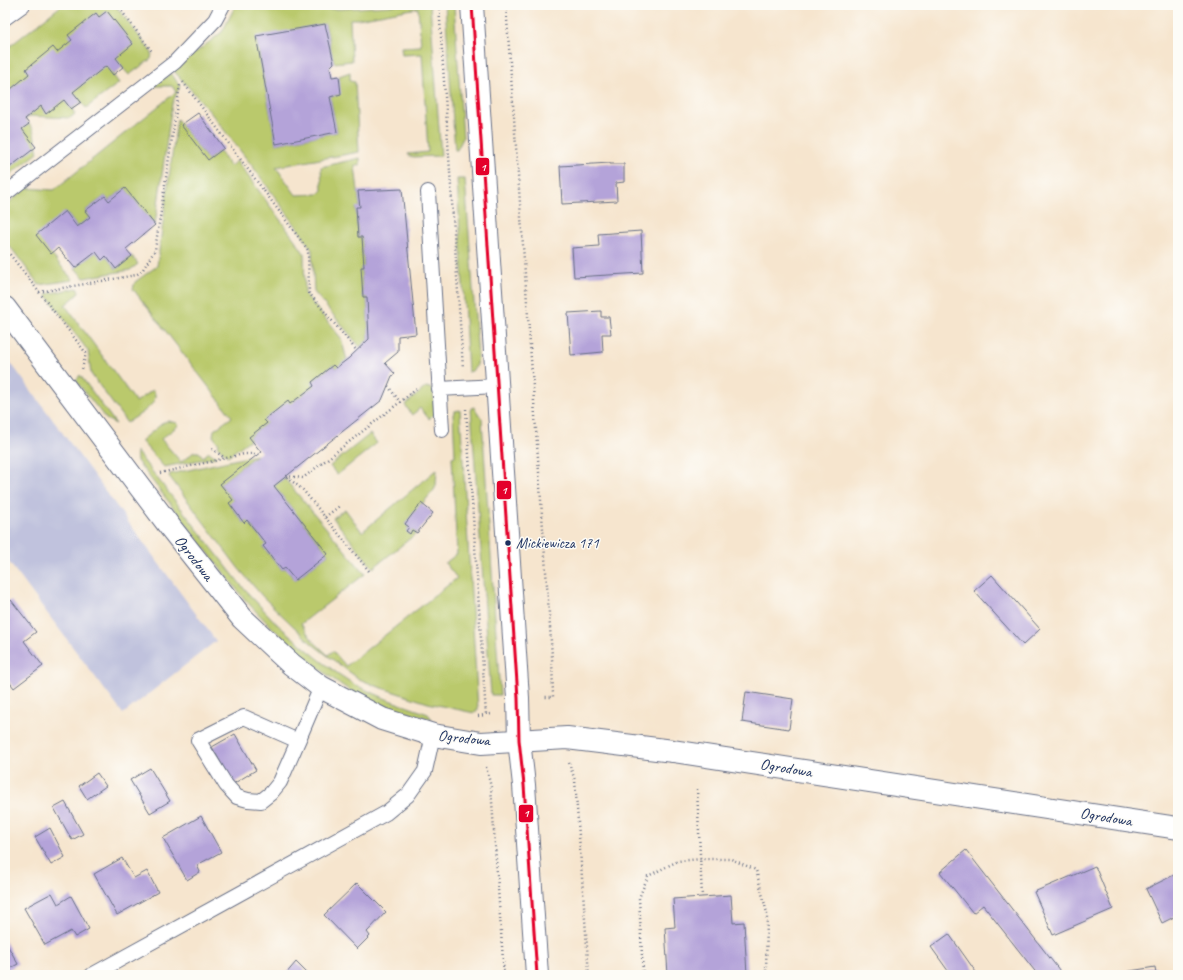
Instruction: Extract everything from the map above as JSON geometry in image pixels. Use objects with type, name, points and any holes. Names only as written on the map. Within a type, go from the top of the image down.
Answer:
[{"type":"street","points":[[472,5],[518,698],[519,740],[524,785],[537,975]]},
{"type":"street","name":"Ogrodowa","points":[[5,308],[170,527],[242,618],[290,664],[321,687],[382,719],[433,735],[481,743],[567,738],[673,751],[1178,828]]},
{"type":"lane","points":[[5,18],[23,5]]},
{"type":"lane","points":[[5,194],[166,70],[215,20],[223,5]]},
{"type":"lane","points":[[428,192],[442,430]]},
{"type":"lane","points":[[439,389],[497,386]]},
{"type":"lane","points":[[298,741],[244,717],[198,740],[226,785],[237,797],[261,801],[271,793],[280,782],[298,741],[321,687]]},
{"type":"lane","points":[[92,975],[386,813],[408,795],[425,771],[433,735]]},
{"type":"path","points":[[117,5],[166,70]]},
{"type":"path","points":[[439,5],[486,714],[481,743],[491,787],[504,975]]},
{"type":"path","points":[[506,5],[542,500],[553,690],[553,697],[518,698]]},
{"type":"path","points":[[39,292],[136,276],[142,271],[155,250],[181,79],[308,250],[309,293],[357,351]]},
{"type":"path","points":[[5,248],[86,353],[82,372]]},
{"type":"path","points":[[369,571],[303,490],[286,476],[303,478],[438,373]]},
{"type":"path","points":[[388,386],[400,402]]},
{"type":"path","points":[[212,449],[226,458]]},
{"type":"path","points":[[161,478],[158,474],[244,454],[258,454]]},
{"type":"path","points":[[325,517],[341,505]]},
{"type":"path","points":[[475,716],[486,714]]},
{"type":"path","points":[[567,738],[567,756],[575,780],[589,975]]},
{"type":"path","points":[[697,789],[702,897]]},
{"type":"path","points":[[643,975],[640,898],[648,876],[678,861],[701,859],[731,859],[756,870],[767,913],[766,975]]},
{"type":"shaded area","points":[[5,355],[216,641],[123,714],[5,557]]},
{"type":"green space","points":[[62,5],[115,5],[152,53],[151,59],[129,75],[122,67],[113,75],[119,83],[86,108],[81,102],[72,109],[75,114],[70,118],[30,116],[25,119],[33,129],[38,153],[5,178],[5,50]]},
{"type":"green space","points":[[236,5],[292,5],[307,9],[342,9],[402,5],[430,5],[441,156],[410,157],[408,154],[428,152],[422,54],[402,55],[401,47],[421,46],[418,8],[358,19],[350,19],[352,61],[334,63],[325,24],[256,37],[276,144],[337,132],[330,97],[340,94],[339,76],[350,72],[350,81],[355,82],[359,152],[276,167],[296,195],[318,194],[322,190],[321,167],[360,158],[360,165],[355,166],[360,207],[356,208],[358,237],[362,237],[364,267],[361,268],[363,297],[367,297],[369,339],[360,347],[314,292],[312,250],[299,230],[207,108],[173,70],[222,32]]},
{"type":"green space","points":[[445,5],[454,5],[463,138],[457,150],[455,150]]},
{"type":"green space","points":[[171,73],[180,86],[172,104],[155,225],[125,188],[109,201],[105,196],[85,211],[90,217],[77,227],[65,211],[51,254],[73,280],[39,285],[5,242],[5,206],[26,188],[54,190],[176,92],[172,86],[153,86]]},
{"type":"green space","points":[[177,119],[208,160],[220,151],[230,166],[237,161],[295,240],[304,253],[305,294],[341,338],[347,360],[336,368],[333,365],[312,382],[314,386],[249,437],[251,439],[228,456],[217,446],[219,444],[213,436],[214,430],[232,417],[133,289],[135,282],[157,266]]},
{"type":"green space","points":[[457,179],[465,179],[478,357],[477,365],[472,371],[468,372]]},
{"type":"green space","points":[[96,252],[102,259],[106,256],[116,269],[132,256],[138,264],[130,270],[84,278],[75,268]]},
{"type":"green space","points":[[77,288],[79,291],[77,295],[65,305],[136,402],[153,390],[155,395],[152,404],[147,409],[127,423],[91,374],[88,351],[46,294]]},
{"type":"green space","points":[[80,375],[116,424],[106,419],[76,381]]},
{"type":"green space","points":[[426,387],[433,389],[435,414],[429,419],[420,408],[412,415],[405,405]]},
{"type":"green space","points":[[474,407],[482,419],[500,695],[491,695],[471,408]]},
{"type":"green space","points":[[460,410],[478,710],[474,713],[428,703],[359,679],[311,643],[263,597],[239,569],[169,476],[170,474],[256,455],[220,484],[233,500],[229,504],[244,523],[247,520],[266,544],[263,547],[282,570],[285,568],[295,580],[328,554],[274,486],[284,478],[365,574],[301,624],[313,641],[328,655],[333,651],[346,666],[457,578],[445,563],[457,554],[452,457],[455,456],[453,414],[455,411]]},
{"type":"green space","points":[[168,421],[179,425],[161,439],[181,462],[194,452],[199,452],[203,457],[209,452],[216,457],[164,467],[141,441],[164,422]]},
{"type":"green space","points":[[370,434],[377,443],[337,475],[330,466]]},
{"type":"green space","points":[[136,451],[245,590],[278,625],[316,657],[355,685],[389,700],[428,714],[432,719],[388,707],[356,694],[326,674],[281,636],[241,595],[137,461]]},
{"type":"green space","points":[[437,469],[436,486],[434,490],[405,524],[409,527],[407,531],[409,534],[412,530],[417,533],[373,568],[333,518],[345,509],[362,532]]},
{"type":"building","points":[[107,11],[133,44],[116,58],[123,67],[113,75],[106,66],[73,92],[81,102],[71,109],[64,100],[46,114],[41,106],[25,119],[29,124],[22,129],[36,147],[5,171],[5,94],[29,74],[26,69],[53,47],[57,52],[72,40],[68,35],[96,13],[99,17]]},
{"type":"building","points":[[325,24],[334,63],[330,67],[332,77],[339,76],[341,94],[330,97],[337,132],[276,144],[256,36]]},
{"type":"building","points":[[198,113],[224,148],[208,160],[181,125]]},
{"type":"building","points":[[610,163],[624,164],[624,182],[616,183],[617,201],[562,204],[560,166]]},
{"type":"building","points":[[125,188],[155,225],[126,249],[132,256],[116,269],[106,256],[102,260],[96,252],[75,268],[58,248],[51,254],[36,235],[65,211],[77,227],[90,217],[85,211],[105,196],[109,201]]},
{"type":"building","points":[[402,189],[416,334],[398,336],[398,352],[385,363],[395,374],[392,376],[382,400],[274,486],[328,554],[295,580],[285,568],[282,570],[263,546],[266,544],[247,520],[244,523],[229,503],[233,500],[220,484],[261,452],[249,437],[267,423],[264,420],[288,401],[290,404],[314,386],[312,382],[333,365],[336,368],[369,339],[367,297],[363,297],[361,267],[364,267],[362,237],[358,237],[356,207],[360,207],[358,191]]},
{"type":"building","points":[[641,231],[643,273],[574,277],[572,248],[599,246],[598,234]]},
{"type":"building","points":[[601,311],[601,317],[609,317],[611,334],[602,334],[603,352],[571,355],[568,313]]},
{"type":"building","points":[[421,503],[433,513],[417,533],[412,530],[410,534],[406,531],[409,527],[405,524]]},
{"type":"building","points":[[992,575],[1040,629],[1023,645],[974,591]]},
{"type":"building","points":[[11,600],[36,632],[24,641],[43,666],[14,688],[5,676],[5,605]]},
{"type":"building","points":[[746,692],[793,699],[789,729],[742,722]]},
{"type":"building","points":[[235,734],[256,770],[233,784],[212,747]]},
{"type":"building","points":[[150,768],[170,801],[150,813],[130,780]]},
{"type":"building","points":[[97,773],[106,786],[87,799],[79,786]]},
{"type":"building","points":[[65,802],[83,834],[72,840],[54,808]]},
{"type":"building","points":[[201,816],[221,852],[197,865],[200,872],[187,880],[163,838]]},
{"type":"building","points":[[50,828],[65,857],[51,865],[35,837]]},
{"type":"building","points":[[966,850],[1060,971],[1055,975],[1038,975],[983,905],[973,913],[940,872]]},
{"type":"building","points":[[122,858],[134,878],[147,871],[158,892],[117,915],[94,874]]},
{"type":"building","points":[[1095,866],[1113,909],[1053,935],[1034,892]]},
{"type":"building","points":[[1178,873],[1178,915],[1162,923],[1146,889]]},
{"type":"building","points":[[357,883],[386,912],[367,932],[370,936],[357,949],[324,915]]},
{"type":"building","points":[[52,893],[58,904],[71,896],[89,929],[75,937],[71,931],[45,945],[24,908]]},
{"type":"building","points":[[731,895],[733,923],[744,922],[747,975],[668,975],[665,928],[675,927],[673,899]]},
{"type":"building","points":[[949,934],[978,975],[951,975],[931,947]]},
{"type":"building","points":[[5,941],[18,964],[5,971]]},
{"type":"building","points":[[296,962],[309,975],[285,975]]},
{"type":"building","points":[[1155,967],[1156,975],[1118,975],[1118,973]]},
{"type":"transit line","name":"1","points":[[472,5],[518,698],[519,740],[524,785],[537,975]]},
{"type":"place","name":"Mickiewicza 171","points":[[508,543]]}]
